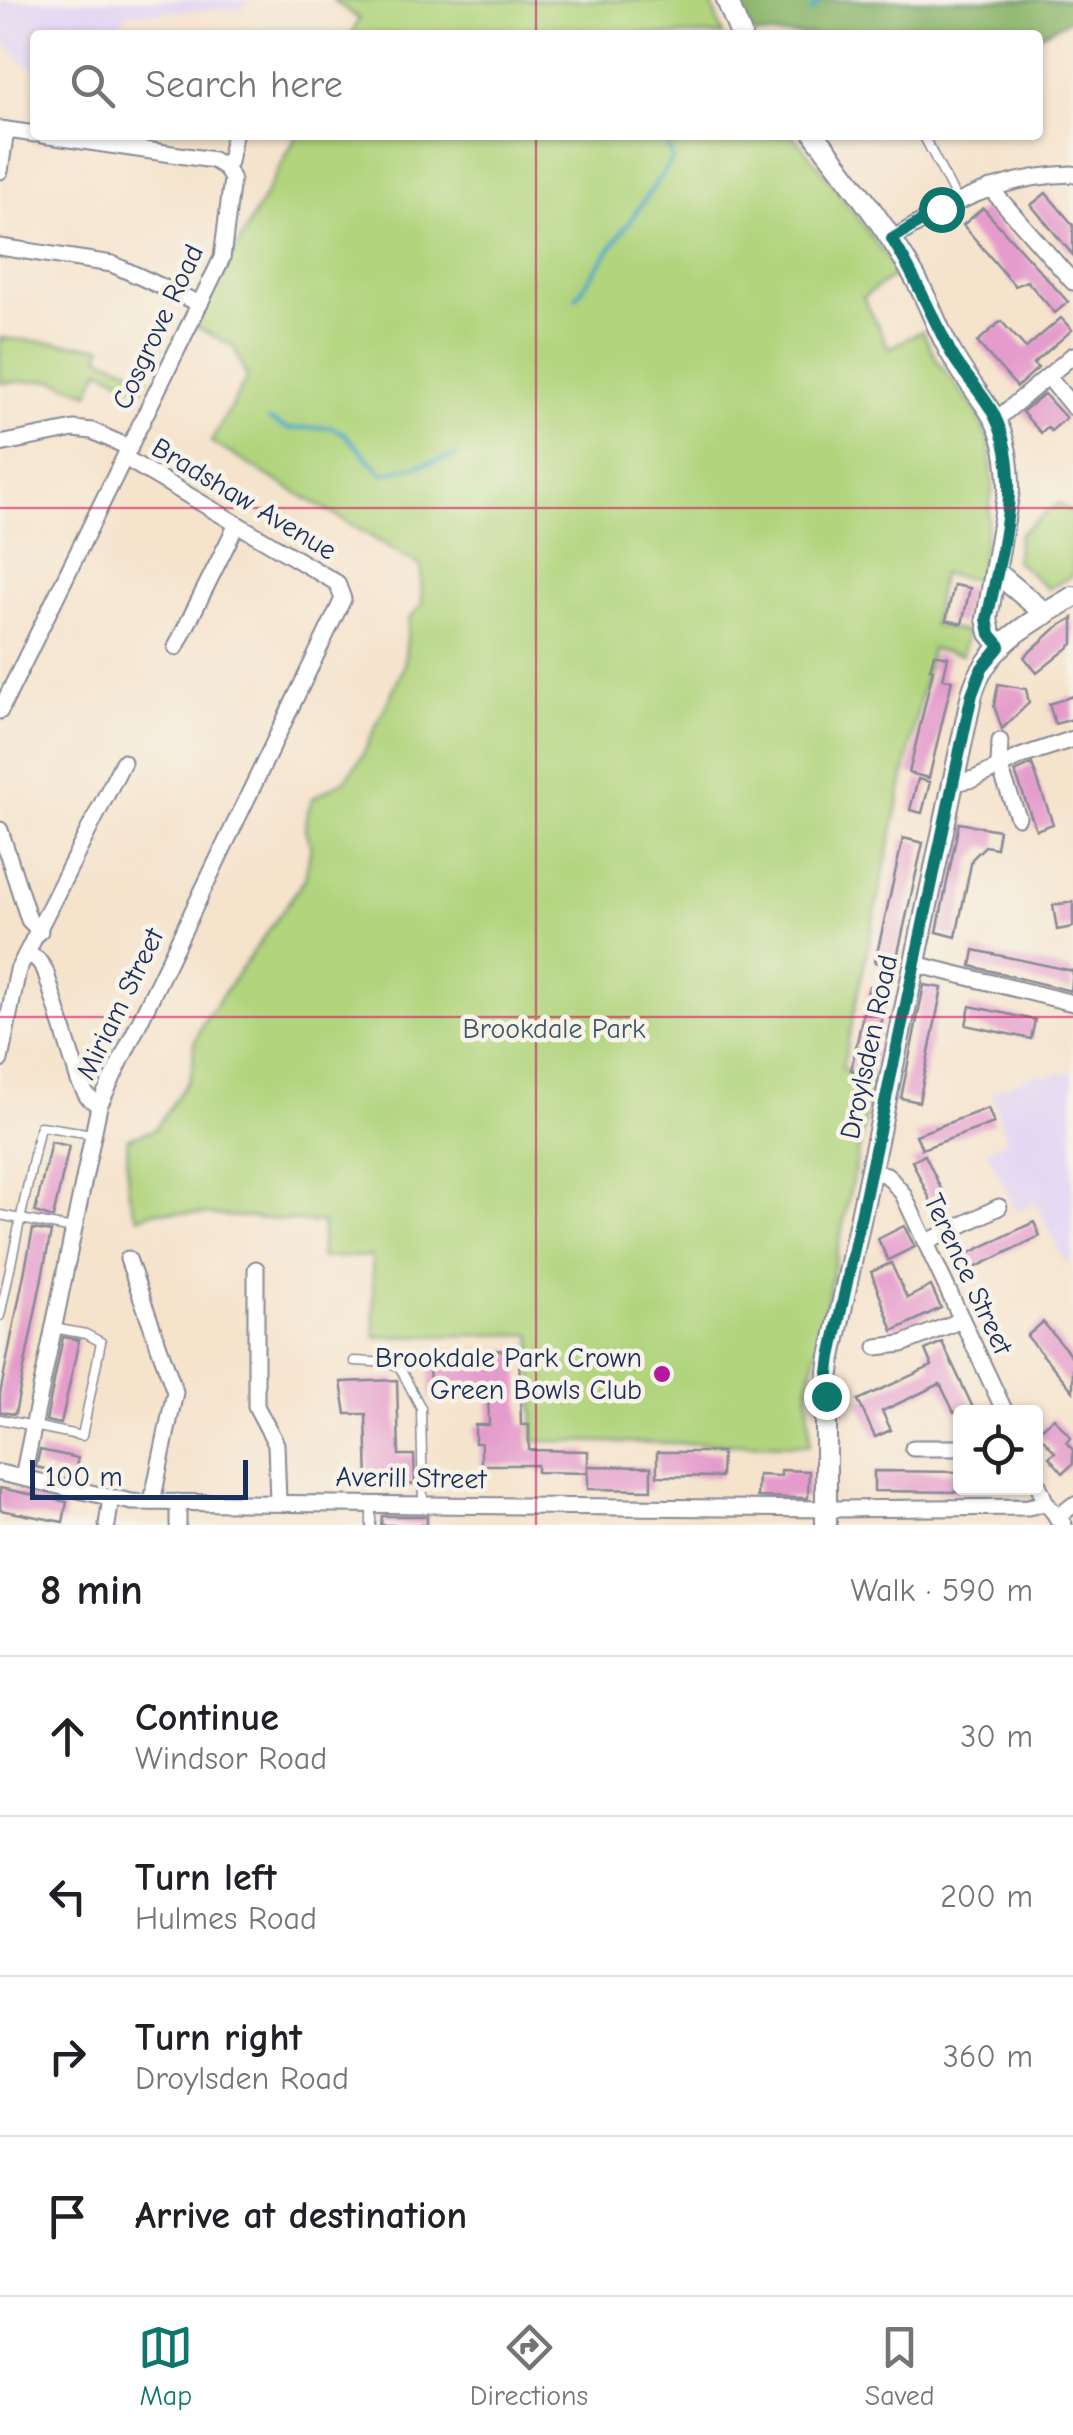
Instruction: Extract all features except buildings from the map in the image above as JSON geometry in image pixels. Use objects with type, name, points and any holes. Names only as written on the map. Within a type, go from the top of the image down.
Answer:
[{"type":"street","points":[[727,0],[739,30]]},
{"type":"street","points":[[0,171],[3,129],[30,133]]},
{"type":"street","points":[[79,140],[213,160],[225,167]]},
{"type":"street","name":"Cosgrove Road","points":[[0,711],[222,258],[232,179],[225,167],[230,162],[233,140]]},
{"type":"street","points":[[819,140],[892,239],[926,298],[948,349],[996,420],[1006,447],[1007,512],[987,619],[990,634],[1000,646]]},
{"type":"street","points":[[892,239],[957,200],[990,188],[1040,175],[1073,174]]},
{"type":"street","points":[[990,188],[1073,282]]},
{"type":"street","points":[[0,247],[112,264],[200,304]]},
{"type":"street","points":[[996,420],[1073,355]]},
{"type":"street","points":[[1049,378],[1073,407]]},
{"type":"street","name":"Bradshaw Avenue","points":[[0,444],[74,428],[92,430],[337,583]]},
{"type":"street","points":[[176,648],[237,524]]},
{"type":"street","points":[[997,573],[1046,614]]},
{"type":"street","name":"Miriam Street","points":[[23,1477],[99,1106],[340,608],[343,598],[337,583]]},
{"type":"street","name":"Droylsden Road","points":[[826,1517],[827,1387],[977,677],[1000,646],[1073,597]]},
{"type":"street","points":[[1000,740],[999,766],[1018,817]]},
{"type":"street","points":[[952,783],[974,779],[1073,740]]},
{"type":"street","points":[[0,1060],[15,980],[122,762]]},
{"type":"street","points":[[0,830],[29,920],[40,930]]},
{"type":"street","points":[[27,953],[44,970],[79,1081],[86,1096],[99,1106]]},
{"type":"street","points":[[915,964],[1073,1003]]},
{"type":"street","name":"Terence Street","points":[[871,1171],[887,1175],[898,1186],[1001,1405]]},
{"type":"street","points":[[926,1242],[998,1208]]},
{"type":"street","points":[[128,1259],[174,1392],[152,1502]]},
{"type":"street","points":[[256,1268],[256,1406],[276,1444],[278,1502]]},
{"type":"street","points":[[876,1347],[902,1344],[962,1320]]},
{"type":"street","points":[[913,1448],[953,1448]]},
{"type":"street","name":"Averill Street","points":[[0,1473],[111,1498],[152,1502],[423,1503],[826,1517],[993,1516],[1046,1503]]},
{"type":"street","points":[[1043,1495],[1060,1521],[1073,1505]]},
{"type":"street","points":[[107,1525],[111,1498]]},
{"type":"street","points":[[178,1502],[178,1525]]},
{"type":"lane","points":[[926,140],[957,200]]},
{"type":"lane","points":[[0,1316],[40,1126],[93,1134]]},
{"type":"lane","points":[[0,1215],[73,1229]]},
{"type":"lane","points":[[0,1419],[82,1436],[101,1342],[86,1334],[53,1328]]},
{"type":"lane","points":[[354,1361],[391,1363],[400,1368],[421,1408],[423,1503]]},
{"type":"lane","points":[[371,1503],[371,1525]]},
{"type":"shaded area","points":[[0,0],[251,0],[241,9],[126,13],[121,30],[30,30],[30,67],[0,38]]},
{"type":"shaded area","points":[[1073,1072],[1073,1258],[1065,1262],[1036,1202],[1016,1211],[987,1150],[1007,1139],[991,1092],[1038,1073],[1043,1076]]},
{"type":"green space","points":[[333,0],[710,0],[721,30],[354,30],[359,19]]},
{"type":"green space","points":[[736,0],[1073,0],[1073,18],[1043,33],[752,30]]},
{"type":"green space","name":"Brookdale Park","points":[[294,140],[796,140],[898,273],[863,297],[889,348],[922,331],[938,362],[975,409],[990,445],[993,484],[979,580],[941,574],[933,625],[967,632],[962,655],[931,649],[842,1069],[874,1077],[808,1391],[810,1445],[534,1441],[532,1334],[375,1337],[372,1256],[320,1258],[323,1223],[157,1211],[138,1218],[127,1179],[128,1138],[154,1130],[189,1080],[194,1043],[204,1021],[305,879],[311,846],[305,830],[306,816],[313,798],[346,779],[362,756],[404,667],[409,619],[422,604],[421,566],[211,442],[247,378],[234,347],[195,326]]},
{"type":"green space","points":[[0,338],[103,347],[99,356],[148,377],[142,389],[100,369],[89,393],[53,380],[0,383]]},
{"type":"green space","points":[[1059,503],[1073,514],[1073,575],[1048,589],[1015,560],[1019,534]]},
{"type":"waterway","points":[[811,11],[821,0]]},
{"type":"waterway","points":[[576,298],[673,159],[668,147],[671,140]]},
{"type":"waterway","points":[[269,420],[288,429],[331,427],[344,433],[383,474],[456,456]]},
{"type":"place","name":"Brookdale Park Crown Green Bowls Club","points":[[662,1374]]},
{"type":"route","points":[[826,1396],[831,1357],[972,694],[982,668],[1000,646],[990,634],[987,619],[1007,512],[1006,447],[989,405],[948,349],[916,278],[892,239],[941,209]]}]
